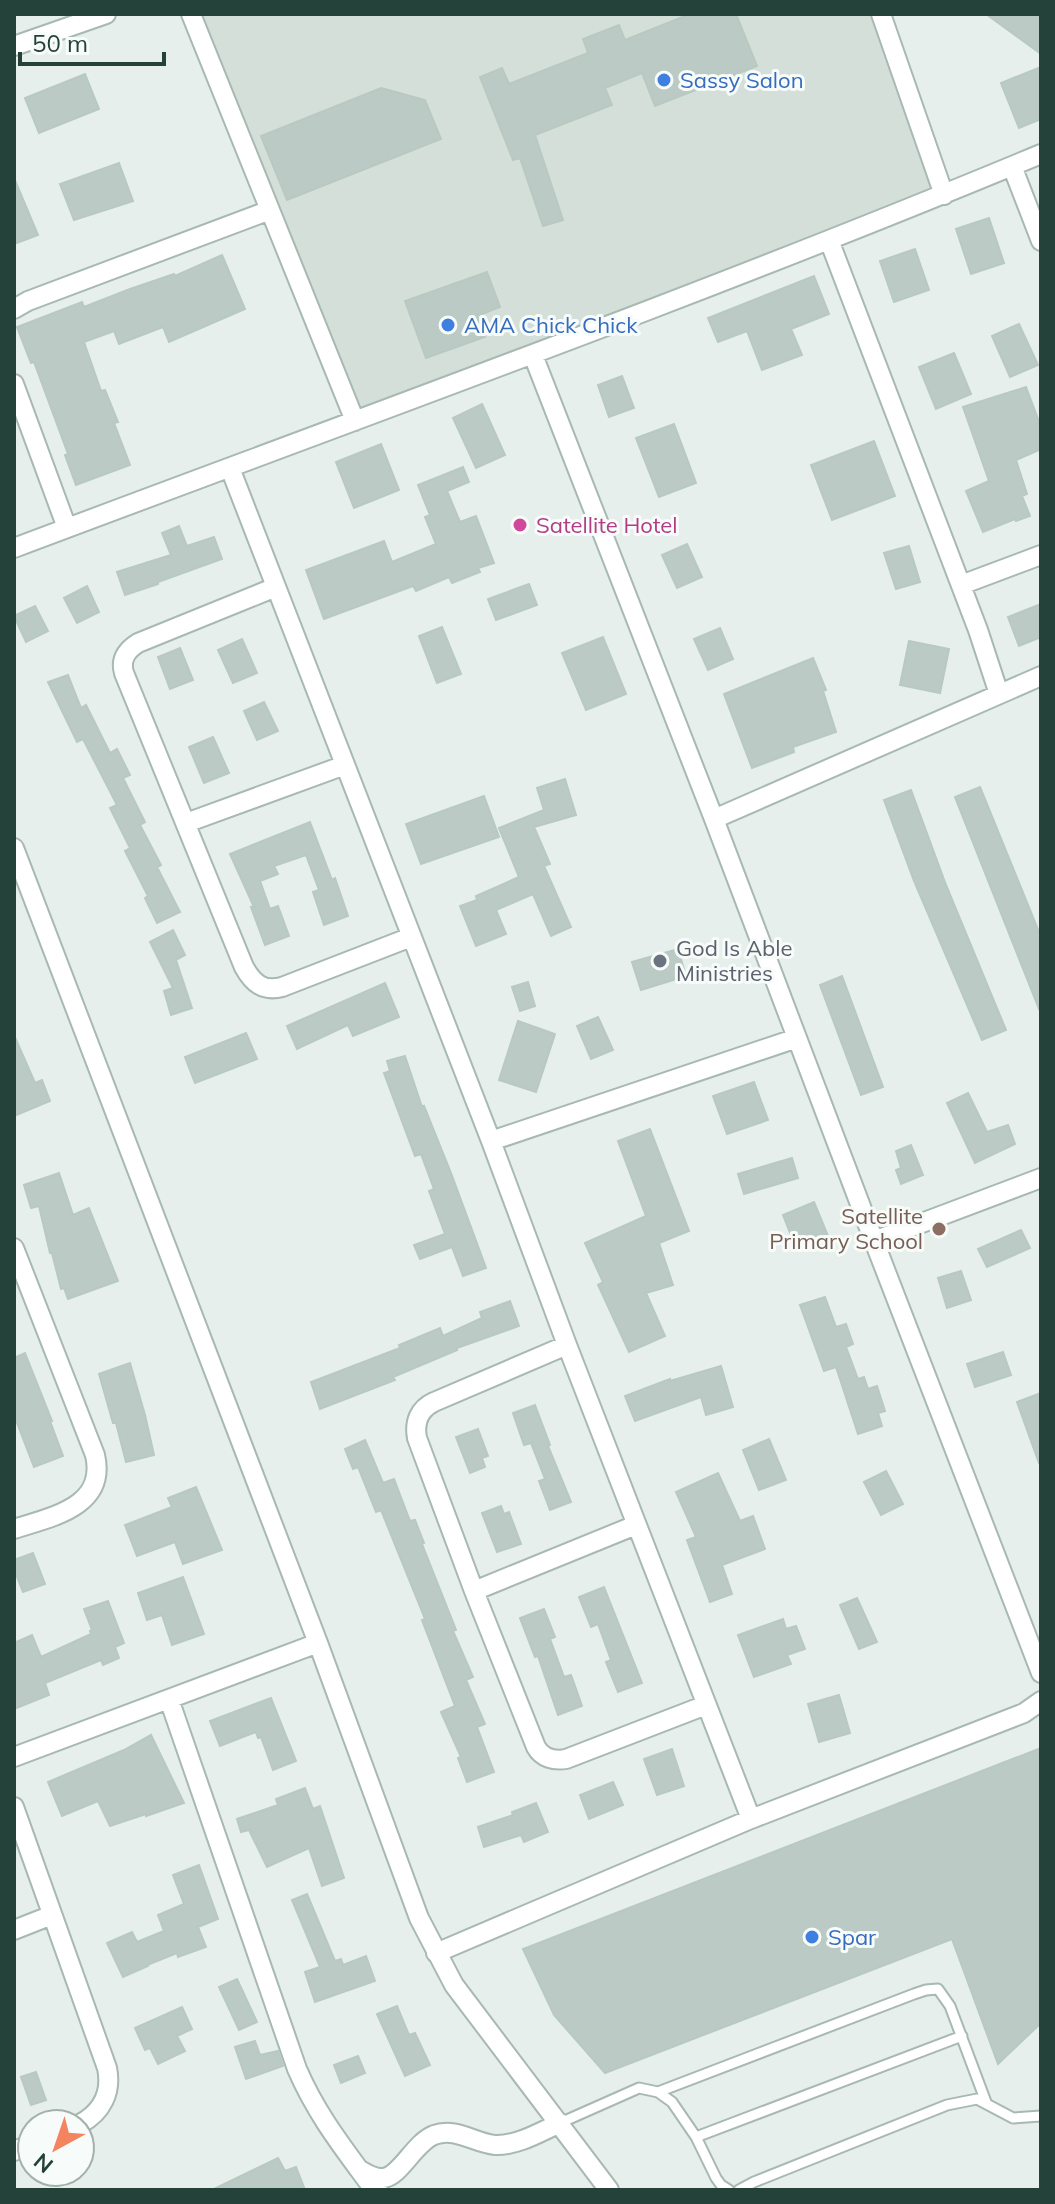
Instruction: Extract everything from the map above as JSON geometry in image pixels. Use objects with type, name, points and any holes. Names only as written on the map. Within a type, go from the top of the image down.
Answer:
[{"type":"street","points":[[14,46],[106,14]]},
{"type":"street","points":[[191,14],[355,421]]},
{"type":"street","points":[[881,14],[944,195]]},
{"type":"street","points":[[14,548],[533,355],[944,195],[1041,154]]},
{"type":"street","points":[[1012,166],[1041,241]]},
{"type":"street","points":[[14,309],[28,301],[270,210]]},
{"type":"street","points":[[829,240],[961,585],[999,694]]},
{"type":"street","points":[[533,355],[1041,1673]]},
{"type":"street","points":[[14,384],[67,528]]},
{"type":"street","points":[[230,468],[751,1819]]},
{"type":"street","points":[[961,585],[1041,555]]},
{"type":"street","points":[[276,587],[138,643],[127,651],[124,673],[244,967],[260,987],[276,989],[411,937]]},
{"type":"street","points":[[714,819],[1041,676]]},
{"type":"street","points":[[186,823],[345,765]]},
{"type":"street","points":[[14,848],[318,1643],[419,1918],[454,1985],[609,2190]]},
{"type":"street","points":[[491,1141],[797,1038]]},
{"type":"street","points":[[874,1241],[1041,1178]]},
{"type":"street","points":[[14,1248],[95,1455],[98,1475],[91,1491],[73,1507],[14,1529]]},
{"type":"street","points":[[567,1345],[434,1402],[424,1408],[418,1419],[417,1438],[474,1591],[538,1752],[547,1757],[566,1759],[706,1705]]},
{"type":"street","points":[[474,1591],[636,1525]]},
{"type":"street","points":[[14,1757],[318,1643]]},
{"type":"street","points":[[169,1699],[309,2098],[329,2130],[369,2183],[378,2190]]},
{"type":"street","points":[[436,1953],[751,1819],[1024,1713],[1041,1701]]},
{"type":"street","points":[[14,1807],[109,2074],[104,2101],[96,2111]]},
{"type":"street","points":[[14,1930],[52,1915]]},
{"type":"street","points":[[359,2170],[382,2179],[391,2176],[421,2142],[437,2134],[452,2132],[493,2145],[514,2143],[560,2123]]},
{"type":"lane","points":[[658,2092],[926,1990],[938,1989],[962,2036],[986,2102]]},
{"type":"lane","points":[[696,2137],[962,2036]]},
{"type":"lane","points":[[560,2123],[639,2088],[658,2092],[672,2102],[696,2137],[716,2178],[729,2190]]},
{"type":"lane","points":[[739,2190],[947,2105],[977,2099],[1013,2118],[1041,2116]]},
{"type":"shaded area","points":[[191,14],[881,14],[944,195],[355,421]]},
{"type":"building","points":[[690,14],[736,14],[757,66],[655,106],[642,73],[605,88],[612,105],[535,135],[563,220],[543,226],[520,158],[513,160],[480,77],[502,68],[509,84],[588,53],[583,39],[619,25],[625,40]]},
{"type":"building","points":[[986,14],[1041,14],[1041,54]]},
{"type":"building","points":[[1041,67],[1041,119],[1019,128],[1001,83]]},
{"type":"building","points":[[85,74],[99,109],[39,133],[25,98]]},
{"type":"building","points":[[381,88],[425,100],[441,139],[287,200],[261,136]]},
{"type":"building","points":[[119,163],[133,201],[74,220],[60,184]]},
{"type":"building","points":[[14,178],[38,235],[14,244]]},
{"type":"building","points":[[989,218],[1004,263],[971,274],[956,229]]},
{"type":"building","points":[[915,249],[929,290],[894,302],[880,261]]},
{"type":"building","points":[[222,255],[245,309],[169,342],[163,327],[119,344],[114,331],[84,342],[101,391],[105,390],[118,422],[114,423],[130,465],[76,485],[65,455],[68,454],[34,362],[31,363],[17,327],[82,302],[84,307],[175,276]]},
{"type":"building","points":[[487,272],[500,307],[477,316],[485,337],[426,358],[405,301]]},
{"type":"building","points":[[814,276],[829,314],[791,329],[802,355],[762,370],[747,331],[718,342],[708,318]]},
{"type":"building","points":[[1019,324],[1038,365],[1010,377],[992,336]]},
{"type":"building","points":[[954,353],[971,394],[936,409],[919,367]]},
{"type":"building","points":[[622,376],[634,408],[609,417],[598,385]]},
{"type":"building","points":[[1026,387],[1041,427],[1041,449],[1016,460],[1027,494],[1022,496],[1030,516],[983,532],[966,491],[989,481],[963,407]]},
{"type":"building","points":[[482,404],[505,455],[476,468],[453,418]]},
{"type":"building","points":[[674,424],[696,483],[659,497],[636,438]]},
{"type":"building","points":[[874,441],[895,496],[832,520],[811,465]]},
{"type":"building","points":[[381,444],[399,490],[354,508],[336,462]]},
{"type":"building","points":[[463,467],[469,482],[447,491],[460,522],[476,516],[494,563],[452,583],[449,577],[416,591],[413,586],[324,619],[306,570],[384,541],[392,562],[436,544],[425,517],[430,515],[418,485]]},
{"type":"building","points":[[179,526],[187,546],[214,537],[222,559],[125,595],[117,572],[171,555],[162,533]]},
{"type":"building","points":[[687,544],[702,577],[677,588],[662,555]]},
{"type":"building","points":[[909,546],[920,582],[896,589],[884,553]]},
{"type":"building","points":[[529,584],[537,605],[496,620],[488,599]]},
{"type":"building","points":[[87,586],[99,612],[77,623],[64,598]]},
{"type":"building","points":[[1041,604],[1041,637],[1019,646],[1008,617]]},
{"type":"building","points":[[35,606],[48,631],[26,642],[14,616]]},
{"type":"building","points":[[442,627],[461,674],[437,683],[419,636]]},
{"type":"building","points":[[720,628],[733,659],[708,670],[694,639]]},
{"type":"building","points":[[603,637],[626,694],[586,710],[562,653]]},
{"type":"building","points":[[242,639],[257,673],[233,683],[218,650]]},
{"type":"building","points":[[909,641],[949,649],[940,693],[900,685]]},
{"type":"building","points":[[180,648],[193,680],[170,689],[158,657]]},
{"type":"building","points":[[813,658],[826,690],[823,691],[836,732],[793,747],[794,752],[752,768],[724,694]]},
{"type":"building","points":[[68,675],[81,708],[86,705],[110,753],[117,749],[130,775],[123,778],[145,822],[140,825],[180,912],[157,923],[145,898],[148,896],[125,851],[130,848],[110,808],[117,805],[83,739],[77,742],[48,682]]},
{"type":"building","points":[[264,702],[278,731],[257,740],[244,711]]},
{"type":"building","points":[[213,737],[229,773],[204,783],[189,747]]},
{"type":"building","points":[[565,779],[576,815],[534,827],[550,864],[544,866],[571,927],[551,936],[533,894],[496,910],[506,934],[476,946],[460,906],[519,877],[499,828],[544,810],[537,788]]},
{"type":"building","points":[[980,787],[1041,937],[1041,1014],[955,797]]},
{"type":"building","points":[[911,790],[946,885],[1006,1030],[982,1040],[914,881],[884,800]]},
{"type":"building","points":[[484,796],[499,837],[421,864],[406,824]]},
{"type":"building","points":[[310,822],[348,916],[324,925],[313,892],[319,890],[306,855],[274,866],[278,874],[260,881],[270,909],[278,906],[289,936],[265,945],[251,907],[254,907],[230,854]]},
{"type":"building","points":[[173,930],[185,955],[176,960],[192,1008],[171,1015],[164,991],[173,988],[150,942]]},
{"type":"building","points":[[678,949],[686,976],[641,990],[632,962]]},
{"type":"building","points":[[842,976],[883,1087],[861,1095],[820,985]]},
{"type":"building","points":[[528,982],[535,1006],[520,1011],[512,987]]},
{"type":"building","points":[[385,983],[399,1017],[353,1036],[348,1025],[297,1049],[287,1026]]},
{"type":"building","points":[[598,1017],[613,1050],[591,1059],[577,1026]]},
{"type":"building","points":[[518,1021],[555,1034],[536,1092],[499,1080]]},
{"type":"building","points":[[246,1033],[257,1059],[195,1083],[185,1057]]},
{"type":"building","points":[[14,1035],[35,1083],[42,1080],[50,1101],[14,1116]]},
{"type":"building","points":[[405,1056],[486,1268],[463,1276],[452,1247],[420,1259],[414,1245],[445,1234],[429,1191],[434,1189],[421,1154],[415,1156],[384,1073],[390,1071],[387,1061]]},
{"type":"building","points":[[754,1082],[768,1120],[727,1134],[713,1096]]},
{"type":"building","points":[[968,1093],[987,1132],[1008,1125],[1015,1144],[975,1163],[947,1103]]},
{"type":"building","points":[[650,1129],[689,1231],[659,1243],[673,1285],[646,1293],[665,1336],[629,1352],[598,1285],[603,1282],[585,1243],[646,1216],[618,1141]]},
{"type":"building","points":[[911,1145],[923,1175],[901,1184],[896,1170],[901,1168],[896,1151]]},
{"type":"building","points":[[792,1158],[798,1178],[744,1194],[738,1174]]},
{"type":"building","points":[[59,1173],[73,1215],[89,1208],[118,1281],[68,1299],[64,1288],[61,1289],[39,1206],[31,1208],[24,1185]]},
{"type":"building","points":[[814,1202],[828,1236],[796,1248],[783,1215]]},
{"type":"building","points":[[1021,1230],[1030,1248],[987,1267],[978,1249]]},
{"type":"building","points":[[961,1271],[971,1300],[947,1308],[938,1278]]},
{"type":"building","points":[[825,1297],[836,1327],[846,1324],[853,1344],[846,1347],[858,1379],[864,1377],[868,1389],[877,1386],[885,1411],[878,1413],[882,1426],[858,1434],[836,1367],[824,1371],[800,1305]]},
{"type":"building","points":[[510,1301],[519,1326],[457,1348],[393,1377],[395,1380],[320,1409],[311,1382],[400,1348],[399,1345],[440,1328],[443,1336],[482,1318],[480,1312]]},
{"type":"building","points":[[1003,1352],[1011,1375],[975,1387],[967,1364]]},
{"type":"building","points":[[25,1353],[63,1456],[34,1467],[14,1415],[14,1358]]},
{"type":"building","points":[[130,1363],[154,1455],[126,1462],[99,1374]]},
{"type":"building","points":[[721,1366],[733,1407],[706,1415],[701,1397],[635,1421],[625,1396],[670,1379]]},
{"type":"building","points":[[1041,1393],[1041,1463],[1039,1463],[1017,1402]]},
{"type":"building","points":[[535,1405],[571,1502],[550,1510],[539,1481],[545,1479],[531,1443],[524,1445],[513,1413]]},
{"type":"building","points":[[478,1429],[488,1456],[482,1458],[485,1467],[470,1473],[456,1437]]},
{"type":"building","points":[[769,1439],[786,1480],[759,1490],[743,1450]]},
{"type":"building","points":[[365,1440],[383,1483],[394,1479],[410,1521],[415,1520],[456,1630],[453,1631],[473,1677],[466,1680],[485,1724],[477,1727],[494,1772],[467,1782],[458,1758],[461,1757],[441,1712],[455,1706],[422,1620],[425,1619],[381,1510],[376,1512],[358,1467],[353,1469],[345,1449]]},
{"type":"building","points":[[886,1471],[903,1504],[881,1515],[864,1482]]},
{"type":"building","points":[[718,1473],[740,1521],[753,1516],[765,1549],[722,1565],[732,1594],[710,1602],[687,1540],[696,1537],[676,1492]]},
{"type":"building","points":[[196,1487],[222,1550],[183,1564],[175,1542],[137,1556],[125,1525],[172,1507],[168,1498]]},
{"type":"building","points":[[501,1506],[504,1514],[509,1512],[521,1544],[497,1552],[482,1513]]},
{"type":"building","points":[[33,1553],[45,1584],[23,1592],[14,1569],[14,1560]]},
{"type":"building","points":[[183,1577],[204,1634],[172,1645],[162,1615],[147,1620],[138,1593]]},
{"type":"building","points":[[604,1587],[642,1683],[618,1692],[606,1662],[611,1660],[598,1624],[591,1627],[579,1597]]},
{"type":"building","points":[[857,1598],[877,1642],[859,1649],[840,1605]]},
{"type":"building","points":[[108,1601],[124,1643],[115,1647],[119,1658],[103,1665],[101,1660],[45,1683],[49,1695],[14,1709],[14,1643],[32,1635],[41,1657],[91,1634],[84,1609]]},
{"type":"building","points":[[544,1609],[555,1637],[550,1639],[564,1677],[571,1675],[582,1706],[558,1715],[538,1656],[535,1657],[520,1618]]},
{"type":"building","points":[[783,1619],[786,1629],[796,1626],[805,1649],[787,1655],[791,1664],[754,1677],[738,1635]]},
{"type":"building","points":[[839,1695],[850,1733],[819,1742],[808,1704]]},
{"type":"building","points":[[271,1698],[296,1761],[273,1770],[261,1737],[258,1738],[256,1732],[220,1746],[210,1721]]},
{"type":"building","points":[[151,1735],[184,1803],[110,1826],[98,1801],[62,1816],[48,1782],[124,1750]]},
{"type":"building","points":[[1041,1748],[1041,2023],[998,2064],[952,1939],[605,2073],[554,2015],[523,1949]]},
{"type":"building","points":[[672,1749],[684,1786],[657,1795],[644,1759]]},
{"type":"building","points":[[613,1782],[623,1805],[589,1819],[580,1795]]},
{"type":"building","points":[[305,1788],[313,1809],[320,1806],[344,1878],[322,1886],[309,1848],[267,1867],[249,1830],[241,1832],[237,1819],[278,1805],[276,1799]]},
{"type":"building","points":[[536,1803],[548,1832],[524,1842],[521,1835],[484,1847],[478,1827]]},
{"type":"building","points":[[199,1865],[218,1919],[198,1927],[206,1947],[178,1957],[177,1953],[123,1977],[107,1943],[132,1932],[137,1942],[164,1931],[158,1915],[184,1904],[173,1875]]},
{"type":"building","points":[[307,1894],[335,1961],[341,1959],[343,1965],[366,1956],[375,1981],[315,2002],[305,1972],[320,1967],[292,1900]]},
{"type":"building","points":[[237,1979],[257,2022],[239,2030],[219,1987]]},
{"type":"building","points":[[397,2006],[409,2035],[415,2033],[430,2065],[405,2076],[377,2014]]},
{"type":"building","points":[[182,2007],[192,2029],[177,2036],[185,2051],[158,2064],[150,2048],[145,2050],[135,2028]]},
{"type":"building","points":[[255,2041],[260,2055],[278,2051],[283,2066],[246,2079],[235,2047]]},
{"type":"building","points":[[358,2056],[365,2073],[341,2083],[334,2065]]},
{"type":"building","points":[[36,2072],[46,2100],[31,2105],[21,2077]]},
{"type":"building","points":[[278,2158],[285,2171],[296,2167],[305,2190],[212,2190]]},
{"type":"place","name":"Sassy Salon","points":[[664,80]]},
{"type":"place","name":"AMA Chick Chick","points":[[448,325]]},
{"type":"place","name":"Satellite Hotel","points":[[520,525]]},
{"type":"place","name":"God Is Able Ministries","points":[[660,961]]},
{"type":"place","name":"Satellite Primary School","points":[[939,1229]]},
{"type":"place","name":"Spar","points":[[812,1937]]}]
